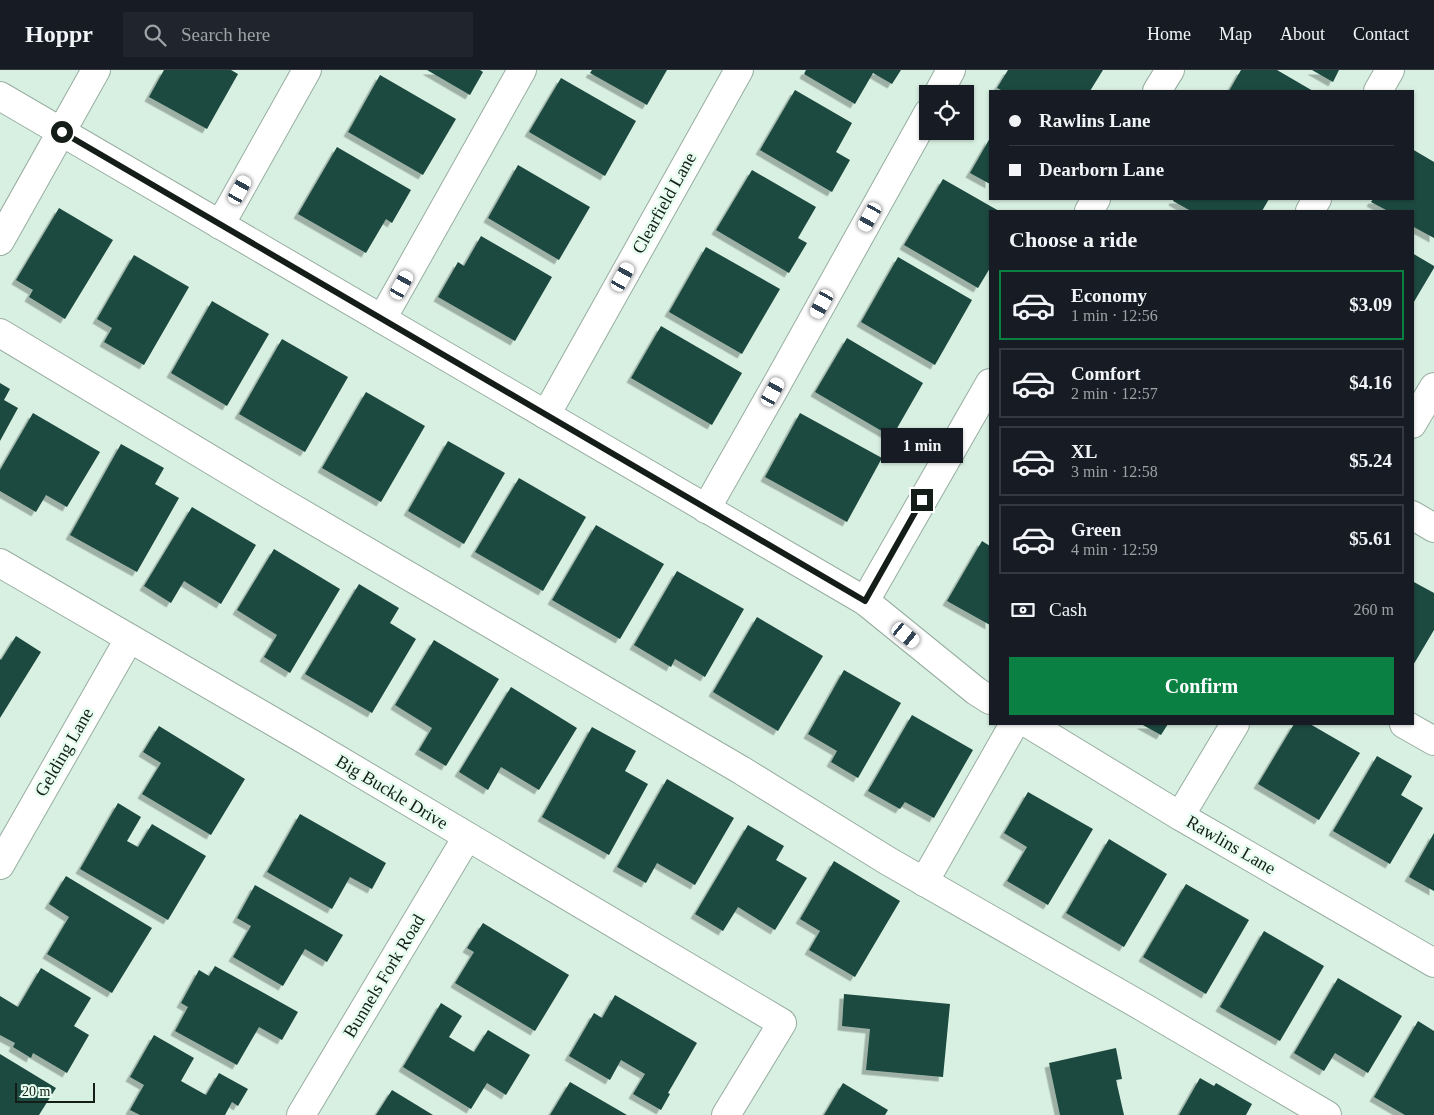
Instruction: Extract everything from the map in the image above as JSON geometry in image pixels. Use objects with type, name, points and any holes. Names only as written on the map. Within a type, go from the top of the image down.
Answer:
[{"type":"street","points":[[0,241],[96,70]]},
{"type":"street","points":[[220,225],[307,70]]},
{"type":"street","points":[[382,319],[522,70]]},
{"type":"street","name":"Clearfield Lane","points":[[546,415],[739,70]]},
{"type":"street","points":[[943,85],[951,70]]},
{"type":"street","points":[[1158,90],[1170,70]]},
{"type":"street","points":[[1379,90],[1390,70]]},
{"type":"street","points":[[0,96],[865,601],[976,691],[989,699]]},
{"type":"street","points":[[706,509],[919,129]]},
{"type":"street","points":[[0,332],[270,495],[741,770],[888,861],[1327,1115]]},
{"type":"street","points":[[865,601],[989,385]]},
{"type":"street","points":[[1414,421],[1434,388]]},
{"type":"street","points":[[1414,516],[1434,528]]},
{"type":"street","name":"Big Buckle Drive","points":[[0,563],[305,740],[782,1023],[726,1115]]},
{"type":"street","name":"Gelding Lane","points":[[0,865],[129,639]]},
{"type":"street","points":[[924,882],[1013,725]]},
{"type":"street","name":"Rawlins Lane","points":[[1031,725],[1180,816],[1434,963]]},
{"type":"street","points":[[1180,816],[1234,725]]},
{"type":"street","points":[[1406,725],[1434,741]]},
{"type":"street","name":"Bunnels Fork Road","points":[[301,1115],[467,837]]},
{"type":"building","points":[[164,70],[231,70],[238,74],[207,129],[149,97]]},
{"type":"building","points":[[427,70],[480,70],[483,72],[470,95]]},
{"type":"building","points":[[592,70],[667,70],[647,105],[590,73]]},
{"type":"building","points":[[806,70],[901,70],[892,84],[873,73],[855,104],[804,74]]},
{"type":"building","points":[[1008,70],[1103,70],[1091,90],[1001,90],[997,88]]},
{"type":"building","points":[[1241,70],[1277,70],[1311,90],[1230,90]]},
{"type":"building","points":[[1312,70],[1339,70],[1333,82]]},
{"type":"building","points":[[380,75],[456,119],[423,175],[348,132]]},
{"type":"building","points":[[561,78],[636,121],[605,176],[529,132]]},
{"type":"building","points":[[795,90],[852,123],[836,152],[850,160],[832,192],[760,150]]},
{"type":"building","points":[[989,140],[989,183],[970,173]]},
{"type":"building","points":[[337,147],[411,190],[392,223],[386,219],[366,253],[298,214]]},
{"type":"building","points":[[1414,150],[1434,162],[1434,238],[1414,227],[1414,210],[1386,210],[1371,202],[1372,200],[1414,200]]},
{"type":"building","points":[[518,165],[590,207],[559,260],[488,218]]},
{"type":"building","points":[[752,170],[816,207],[798,238],[807,243],[789,273],[716,230]]},
{"type":"building","points":[[943,179],[997,210],[989,210],[989,270],[978,288],[904,245]]},
{"type":"building","points":[[1268,200],[1263,210],[1189,210],[1173,201]]},
{"type":"building","points":[[59,208],[113,240],[65,319],[29,297],[33,290],[16,280]]},
{"type":"building","points":[[481,236],[552,277],[515,341],[438,297],[458,262],[464,266]]},
{"type":"building","points":[[706,247],[780,289],[742,354],[669,312]]},
{"type":"building","points":[[1414,254],[1434,266],[1414,302]]},
{"type":"building","points":[[134,255],[189,287],[144,365],[104,342],[112,328],[97,319]]},
{"type":"building","points":[[898,257],[972,300],[935,365],[861,322]]},
{"type":"building","points":[[212,301],[269,334],[227,406],[171,373]]},
{"type":"building","points":[[661,326],[742,373],[712,425],[631,378]]},
{"type":"building","points":[[847,338],[923,383],[892,437],[815,392]]},
{"type":"building","points":[[282,339],[348,377],[305,452],[239,414]]},
{"type":"building","points":[[0,383],[10,389],[4,400],[18,408],[0,441]]},
{"type":"building","points":[[366,392],[425,426],[381,502],[322,468]]},
{"type":"building","points":[[33,413],[100,452],[67,507],[46,495],[36,512],[0,491],[0,470]]},
{"type":"building","points":[[800,413],[882,458],[847,522],[765,477]]},
{"type":"building","points":[[448,441],[505,473],[464,544],[408,511]]},
{"type":"building","points":[[121,444],[164,468],[155,484],[179,498],[137,572],[70,535]]},
{"type":"building","points":[[519,478],[586,517],[543,591],[475,552]]},
{"type":"building","points":[[192,507],[256,545],[221,604],[184,581],[171,603],[144,586]]},
{"type":"building","points":[[596,525],[664,564],[620,639],[552,600]]},
{"type":"building","points":[[982,541],[989,545],[989,624],[947,601]]},
{"type":"building","points":[[274,549],[340,589],[290,673],[264,657],[277,635],[237,610]]},
{"type":"building","points":[[677,571],[744,609],[705,677],[675,659],[671,667],[634,645]]},
{"type":"building","points":[[1414,582],[1434,593],[1434,630],[1414,664]]},
{"type":"building","points":[[359,584],[399,608],[390,623],[416,639],[372,713],[305,674]]},
{"type":"building","points":[[757,617],[823,656],[778,731],[713,692]]},
{"type":"building","points":[[16,636],[41,652],[0,718],[0,659]]},
{"type":"building","points":[[434,640],[499,679],[446,766],[419,750],[432,728],[395,705]]},
{"type":"building","points":[[844,670],[901,703],[858,778],[831,762],[837,751],[808,734]]},
{"type":"building","points":[[511,687],[577,728],[539,790],[501,767],[488,790],[459,772]]},
{"type":"building","points":[[912,715],[973,750],[934,818],[905,802],[900,809],[868,791]]},
{"type":"building","points":[[1143,725],[1167,725],[1161,735]]},
{"type":"building","points":[[1293,725],[1312,725],[1360,753],[1319,820],[1258,784]]},
{"type":"building","points":[[159,726],[245,779],[211,835],[142,794],[161,763],[143,752]]},
{"type":"building","points":[[592,727],[636,751],[625,771],[648,784],[609,855],[542,817]]},
{"type":"building","points":[[1377,756],[1412,776],[1401,795],[1423,808],[1390,864],[1333,831]]},
{"type":"building","points":[[667,779],[734,818],[695,885],[657,863],[646,883],[617,867]]},
{"type":"building","points":[[1028,792],[1093,829],[1048,905],[1007,881],[1027,847],[1004,833]]},
{"type":"building","points":[[118,803],[141,817],[127,841],[138,847],[152,824],[206,856],[168,920],[80,869]]},
{"type":"building","points":[[300,814],[386,863],[372,889],[350,877],[332,909],[267,872]]},
{"type":"building","points":[[748,825],[784,846],[776,860],[807,878],[775,930],[738,907],[723,931],[695,914]]},
{"type":"building","points":[[1434,833],[1434,891],[1409,877]]},
{"type":"building","points":[[1109,839],[1167,874],[1124,947],[1066,913]]},
{"type":"building","points":[[834,861],[900,901],[855,977],[809,950],[820,931],[800,919]]},
{"type":"building","points":[[66,876],[152,928],[112,993],[47,954],[69,917],[49,904]]},
{"type":"building","points":[[1186,884],[1249,920],[1206,994],[1143,957]]},
{"type":"building","points":[[255,885],[343,935],[327,962],[305,949],[283,986],[233,957],[251,926],[237,918]]},
{"type":"building","points":[[483,923],[569,975],[535,1031],[455,983],[474,952],[467,948]]},
{"type":"building","points":[[1264,931],[1324,966],[1280,1041],[1220,1007]]},
{"type":"building","points":[[215,966],[298,1012],[282,1040],[259,1027],[237,1065],[175,1031],[188,1007],[181,1003],[199,970],[209,976]]},
{"type":"building","points":[[41,968],[91,998],[74,1026],[89,1035],[67,1073],[33,1053],[31,1058],[13,1047],[15,1043],[0,1035],[0,996],[18,1007]]},
{"type":"building","points":[[1338,978],[1402,1016],[1368,1073],[1335,1053],[1324,1071],[1294,1053]]},
{"type":"building","points":[[844,994],[950,1004],[943,1077],[866,1070],[870,1029],[842,1026]]},
{"type":"building","points":[[615,995],[697,1043],[668,1093],[670,1094],[661,1110],[633,1094],[645,1074],[621,1060],[610,1080],[569,1056],[594,1013],[602,1018]]},
{"type":"building","points":[[441,1003],[462,1016],[449,1037],[474,1052],[488,1030],[530,1055],[506,1095],[487,1083],[471,1109],[403,1067]]},
{"type":"building","points":[[1418,1021],[1434,1031],[1434,1115],[1405,1115],[1374,1097]]},
{"type":"building","points":[[154,1035],[194,1058],[181,1081],[206,1095],[219,1073],[248,1089],[238,1106],[232,1102],[225,1115],[140,1115],[130,1110],[144,1085],[130,1077]]},
{"type":"building","points":[[1116,1048],[1122,1079],[1116,1080],[1124,1115],[1060,1115],[1049,1063]]},
{"type":"building","points":[[0,1054],[56,1088],[39,1115],[0,1115]]},
{"type":"building","points":[[1200,1078],[1214,1086],[1216,1083],[1252,1104],[1246,1115],[1179,1115]]},
{"type":"building","points":[[570,1082],[627,1115],[550,1115]]},
{"type":"building","points":[[843,1083],[888,1110],[885,1115],[824,1115]]},
{"type":"building","points":[[392,1090],[433,1115],[376,1115]]},
{"type":"route","points":[[62,132],[865,601],[922,500]]}]
